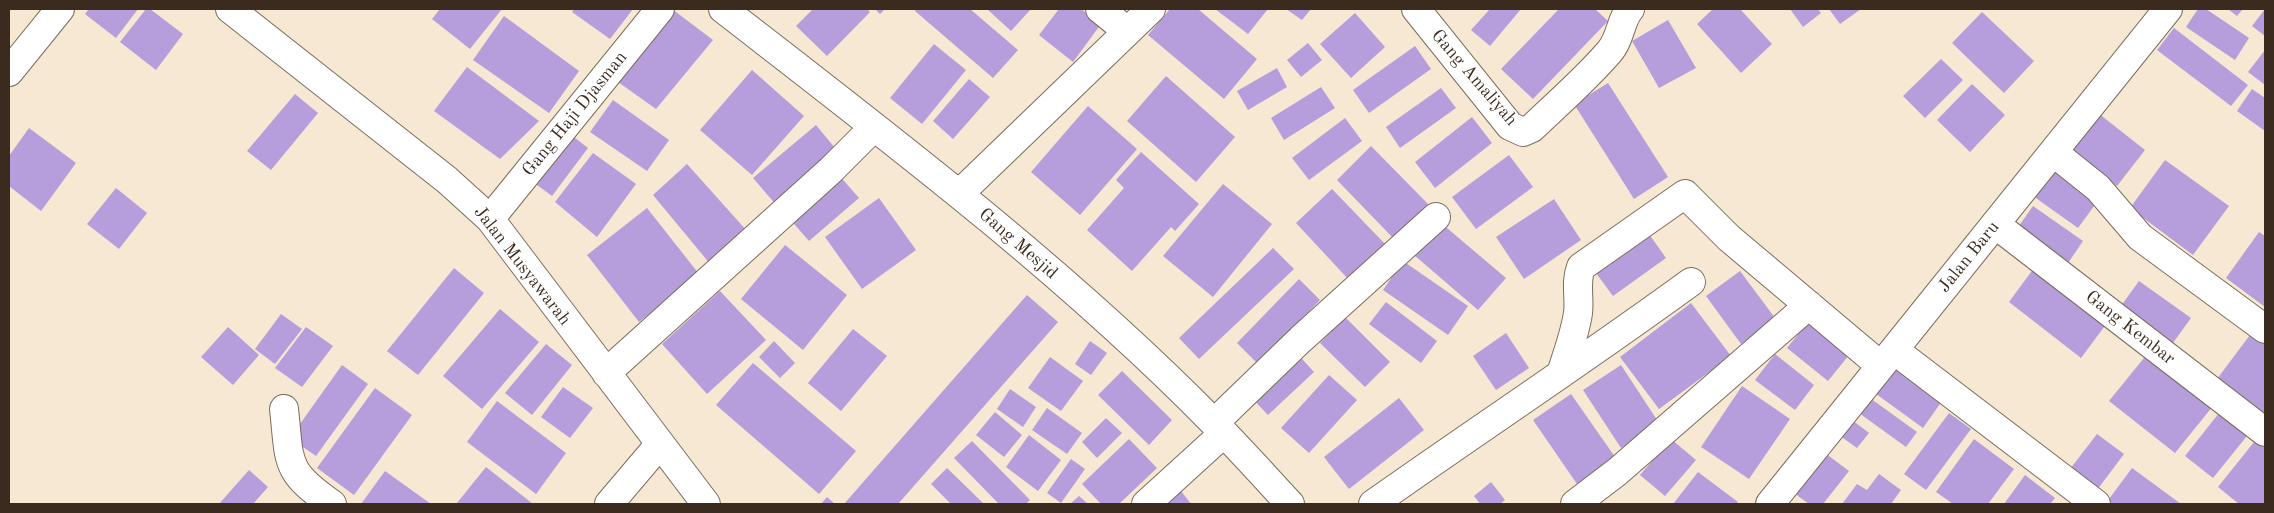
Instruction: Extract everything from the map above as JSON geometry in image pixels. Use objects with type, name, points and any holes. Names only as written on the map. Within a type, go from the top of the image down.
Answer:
[{"type":"street","points":[[9,72],[60,9]]},
{"type":"street","name":"Jalan Musyawarah","points":[[230,9],[447,180],[490,219],[659,445],[706,504]]},
{"type":"street","name":"Gang Haji Djasman","points":[[490,219],[660,9]]},
{"type":"street","points":[[1100,9],[1127,31]]},
{"type":"street","points":[[959,194],[1151,9]]},
{"type":"street","name":"Gang Amaliyah","points":[[1416,9],[1510,126],[1523,132],[1532,128],[1610,51],[1621,33],[1626,15],[1630,9]]},
{"type":"street","name":"Jalan Baru","points":[[1770,504],[2168,9]]},
{"type":"street","name":"Gang Mesjid","points":[[728,10],[959,194],[1100,316],[1219,428],[1290,504]]},
{"type":"street","points":[[606,373],[831,170],[874,127]]},
{"type":"street","points":[[2053,152],[2098,188],[2140,237],[2265,329]]},
{"type":"street","points":[[1561,374],[1578,314],[1578,276],[1581,267],[1686,194],[1729,238],[1809,306],[1888,358],[2096,504]]},
{"type":"street","points":[[1146,504],[1301,339],[1436,217]]},
{"type":"street","name":"Gang Kembar","points":[[1995,224],[2265,432]]},
{"type":"street","points":[[1373,504],[1691,282]]},
{"type":"street","points":[[1575,504],[1617,472],[1809,306]]},
{"type":"street","points":[[284,409],[293,470],[308,488],[332,504]]},
{"type":"street","points":[[609,504],[659,445]]},
{"type":"building","points":[[89,9],[138,9],[116,38],[85,14]]},
{"type":"building","points":[[146,9],[150,9],[183,34],[156,70],[120,42]]},
{"type":"building","points":[[440,9],[502,9],[470,49],[432,19]]},
{"type":"building","points":[[574,9],[633,9],[610,39],[572,12]]},
{"type":"building","points":[[672,9],[713,40],[656,109],[611,77]]},
{"type":"building","points":[[813,9],[867,9],[870,12],[827,56],[796,26]]},
{"type":"building","points":[[875,9],[885,9],[880,14]]},
{"type":"building","points":[[916,9],[970,9],[1018,50],[993,78],[915,11]]},
{"type":"building","points":[[987,9],[1031,9],[1011,31]]},
{"type":"building","points":[[1059,9],[1081,9],[1101,24],[1073,62],[1039,35]]},
{"type":"building","points":[[1170,9],[1198,9],[1257,59],[1224,99],[1148,35]]},
{"type":"building","points":[[1215,9],[1268,9],[1248,34]]},
{"type":"building","points":[[1286,9],[1311,9],[1302,20]]},
{"type":"building","points":[[1490,9],[1521,9],[1490,46],[1471,30]]},
{"type":"building","points":[[1559,9],[1595,9],[1608,21],[1533,99],[1501,69]]},
{"type":"building","points":[[1713,9],[1740,9],[1772,44],[1741,73],[1697,24]]},
{"type":"building","points":[[1790,9],[1818,9],[1821,13],[1803,27]]},
{"type":"building","points":[[1829,9],[1861,9],[1840,24]]},
{"type":"building","points":[[2198,9],[2206,9],[2249,38],[2235,60],[2186,27]]},
{"type":"building","points":[[2228,9],[2243,9],[2237,16]]},
{"type":"building","points":[[2265,9],[2265,36],[2252,26]]},
{"type":"building","points":[[1982,12],[2034,61],[2004,93],[1952,43]]},
{"type":"building","points":[[1355,13],[1385,47],[1351,78],[1320,44]]},
{"type":"building","points":[[504,16],[579,71],[549,113],[473,60]]},
{"type":"building","points":[[1668,20],[1696,68],[1659,88],[1632,41]]},
{"type":"building","points":[[2174,28],[2248,85],[2231,106],[2157,50]]},
{"type":"building","points":[[1308,43],[1322,60],[1301,77],[1287,60]]},
{"type":"building","points":[[934,44],[966,70],[922,124],[890,98]]},
{"type":"building","points":[[1415,46],[1431,69],[1369,113],[1353,90]]},
{"type":"building","points":[[2265,50],[2265,85],[2248,72]]},
{"type":"building","points":[[1941,59],[1963,80],[1925,118],[1903,96]]},
{"type":"building","points":[[467,67],[539,121],[500,159],[434,111]]},
{"type":"building","points":[[1277,68],[1287,87],[1248,110],[1237,91]]},
{"type":"building","points":[[752,70],[804,116],[752,175],[700,130]]},
{"type":"building","points":[[1166,76],[1235,137],[1196,182],[1127,121]]},
{"type":"building","points":[[969,79],[990,97],[953,139],[933,121]]},
{"type":"building","points":[[1608,83],[1668,177],[1634,199],[1574,104]]},
{"type":"building","points":[[1972,84],[2005,115],[1970,152],[1937,120]]},
{"type":"building","points":[[1321,87],[1335,108],[1284,140],[1271,118]]},
{"type":"building","points":[[1441,88],[1456,108],[1400,148],[1386,127]]},
{"type":"building","points":[[2252,89],[2265,98],[2265,131],[2237,111]]},
{"type":"building","points":[[295,94],[318,113],[271,170],[247,151]]},
{"type":"building","points":[[613,100],[669,140],[647,171],[590,132]]},
{"type":"building","points":[[1088,106],[1137,149],[1080,215],[1031,172]]},
{"type":"building","points":[[2098,113],[2145,150],[2117,186],[2070,150]]},
{"type":"building","points":[[1472,117],[1492,143],[1435,188],[1415,162]]},
{"type":"building","points":[[1345,118],[1362,141],[1309,180],[1292,158]]},
{"type":"building","points":[[816,125],[840,154],[778,207],[753,178]]},
{"type":"building","points":[[29,128],[76,163],[41,211],[9,186],[9,156]]},
{"type":"building","points":[[565,130],[588,148],[552,196],[529,179]]},
{"type":"building","points":[[1371,146],[1430,206],[1395,240],[1337,180]]},
{"type":"building","points":[[1141,152],[1199,204],[1175,231],[1171,227],[1132,271],[1087,230],[1124,188],[1116,180]]},
{"type":"building","points":[[593,153],[636,184],[597,237],[555,202]]},
{"type":"building","points":[[1509,155],[1533,187],[1476,229],[1452,197]]},
{"type":"building","points":[[2165,160],[2229,206],[2193,255],[2130,208]]},
{"type":"building","points":[[687,164],[747,231],[711,265],[653,195]]},
{"type":"building","points":[[2046,165],[2097,202],[2078,228],[2026,191]]},
{"type":"building","points":[[838,174],[859,198],[809,241],[788,217]]},
{"type":"building","points":[[1223,184],[1272,224],[1213,297],[1163,256]]},
{"type":"building","points":[[116,188],[147,213],[119,249],[87,224]]},
{"type":"building","points":[[1332,189],[1387,246],[1350,281],[1296,223]]},
{"type":"building","points":[[879,198],[916,250],[862,289],[825,237]]},
{"type":"building","points":[[1554,199],[1581,240],[1524,279],[1496,237]]},
{"type":"building","points":[[2033,206],[2083,241],[2066,266],[2016,230]]},
{"type":"building","points":[[647,208],[699,274],[639,322],[587,255]]},
{"type":"building","points":[[1441,223],[1506,278],[1478,310],[1414,255]]},
{"type":"building","points":[[1644,227],[1666,258],[1613,296],[1590,265]]},
{"type":"building","points":[[2259,232],[2265,236],[2265,307],[2226,278]]},
{"type":"building","points":[[785,245],[847,295],[803,350],[741,299]]},
{"type":"building","points":[[1273,248],[1294,269],[1199,359],[1179,338]]},
{"type":"building","points":[[1403,261],[1468,306],[1448,335],[1383,290]]},
{"type":"building","points":[[454,268],[484,293],[418,375],[387,351]]},
{"type":"building","points":[[2034,268],[2107,323],[2081,358],[2009,302]]},
{"type":"building","points":[[1740,271],[1775,318],[1741,344],[1706,296]]},
{"type":"building","points":[[1299,279],[1320,300],[1258,364],[1237,343]]},
{"type":"building","points":[[2139,281],[2191,318],[2170,347],[2118,310]]},
{"type":"building","points":[[720,291],[766,340],[707,394],[662,344]]},
{"type":"building","points":[[1027,295],[1058,322],[898,504],[844,504]]},
{"type":"building","points":[[1386,302],[1437,341],[1421,363],[1369,324]]},
{"type":"building","points":[[1691,303],[1731,356],[1659,409],[1620,357]]},
{"type":"building","points":[[500,309],[539,342],[482,409],[443,376]]},
{"type":"building","points":[[281,314],[302,329],[275,364],[255,349]]},
{"type":"building","points":[[1345,317],[1390,362],[1365,387],[1320,343]]},
{"type":"building","points":[[1808,322],[1849,355],[1828,381],[1787,348]]},
{"type":"building","points":[[228,327],[259,355],[233,385],[201,357]]},
{"type":"building","points":[[306,327],[333,346],[302,387],[275,368]]},
{"type":"building","points":[[853,329],[887,356],[841,411],[808,383]]},
{"type":"building","points":[[2253,331],[2265,340],[2265,415],[2217,379]]},
{"type":"building","points":[[1506,333],[1529,368],[1496,390],[1473,356]]},
{"type":"building","points":[[774,341],[795,363],[780,378],[759,357]]},
{"type":"building","points":[[1090,341],[1107,353],[1091,375],[1075,364]]},
{"type":"building","points":[[546,344],[572,365],[532,415],[505,393]]},
{"type":"building","points":[[1293,349],[1314,372],[1268,415],[1246,392]]},
{"type":"building","points":[[2148,353],[2213,406],[2175,453],[2109,401]]},
{"type":"building","points":[[1775,354],[1814,385],[1795,410],[1755,380]]},
{"type":"building","points":[[1050,357],[1083,381],[1061,411],[1028,388]]},
{"type":"building","points":[[753,363],[856,451],[819,494],[716,405]]},
{"type":"building","points":[[1890,364],[1942,401],[1923,428],[1872,391]]},
{"type":"building","points":[[342,365],[368,384],[316,456],[290,438]]},
{"type":"building","points":[[1621,365],[1659,423],[1621,448],[1583,390]]},
{"type":"building","points":[[1122,371],[1172,420],[1149,445],[1098,395]]},
{"type":"building","points":[[1329,375],[1357,400],[1309,453],[1281,428]]},
{"type":"building","points":[[1742,386],[1790,419],[1749,479],[1701,447]]},
{"type":"building","points":[[563,387],[593,408],[570,438],[541,417]]},
{"type":"building","points":[[375,388],[412,415],[354,495],[317,468]]},
{"type":"building","points":[[1010,389],[1036,407],[1023,427],[997,409]]},
{"type":"building","points":[[1571,394],[1615,457],[1577,484],[1533,420]]},
{"type":"building","points":[[1399,398],[1424,430],[1349,489],[1324,457]]},
{"type":"building","points":[[1870,398],[1917,432],[1906,447],[1859,413]]},
{"type":"building","points":[[497,401],[566,453],[536,494],[467,442]]},
{"type":"building","points":[[1047,408],[1082,433],[1067,454],[1032,430]]},
{"type":"building","points":[[2223,408],[2251,431],[2213,478],[2185,456]]},
{"type":"building","points":[[995,412],[1022,435],[1004,457],[976,435]]},
{"type":"building","points":[[1949,413],[1971,429],[1926,490],[1904,474]]},
{"type":"building","points":[[1848,417],[1869,433],[1857,448],[1836,433]]},
{"type":"building","points":[[1106,418],[1122,433],[1097,458],[1082,442]]},
{"type":"building","points":[[2097,434],[2124,454],[2094,494],[2067,473]]},
{"type":"building","points":[[1029,435],[1061,460],[1038,491],[1006,467]]},
{"type":"building","points":[[2258,437],[2265,442],[2265,504],[2239,504],[2218,487]]},
{"type":"building","points":[[1129,439],[1157,468],[1119,504],[1101,504],[1082,484]]},
{"type":"building","points":[[1671,439],[1696,460],[1665,496],[1640,475]]},
{"type":"building","points":[[1974,439],[2014,469],[1988,504],[1953,504],[1936,492]]},
{"type":"building","points":[[972,441],[1030,500],[1026,504],[999,504],[954,458]]},
{"type":"building","points":[[1825,453],[1849,471],[1823,504],[1809,504],[1794,493]]},
{"type":"building","points":[[1071,459],[1085,469],[1061,503],[1047,493]]},
{"type":"building","points":[[486,467],[533,504],[457,503]]},
{"type":"building","points":[[947,468],[984,504],[951,504],[931,484]]},
{"type":"building","points":[[2132,468],[2181,504],[2106,503]]},
{"type":"building","points":[[249,470],[268,487],[253,504],[219,504]]},
{"type":"building","points":[[385,471],[431,504],[361,504]]},
{"type":"building","points":[[1698,472],[1738,502],[1736,504],[1673,504]]},
{"type":"building","points":[[1879,474],[1901,490],[1891,504],[1842,504],[1857,484],[1867,490]]},
{"type":"building","points":[[2025,475],[2055,498],[2050,504],[2004,504]]},
{"type":"building","points":[[1491,482],[1505,500],[1500,504],[1480,504],[1474,496]]},
{"type":"building","points":[[1181,491],[1191,504],[1163,504]]},
{"type":"building","points":[[1079,496],[1088,504],[1070,504]]},
{"type":"building","points":[[827,497],[835,504],[821,504]]}]
